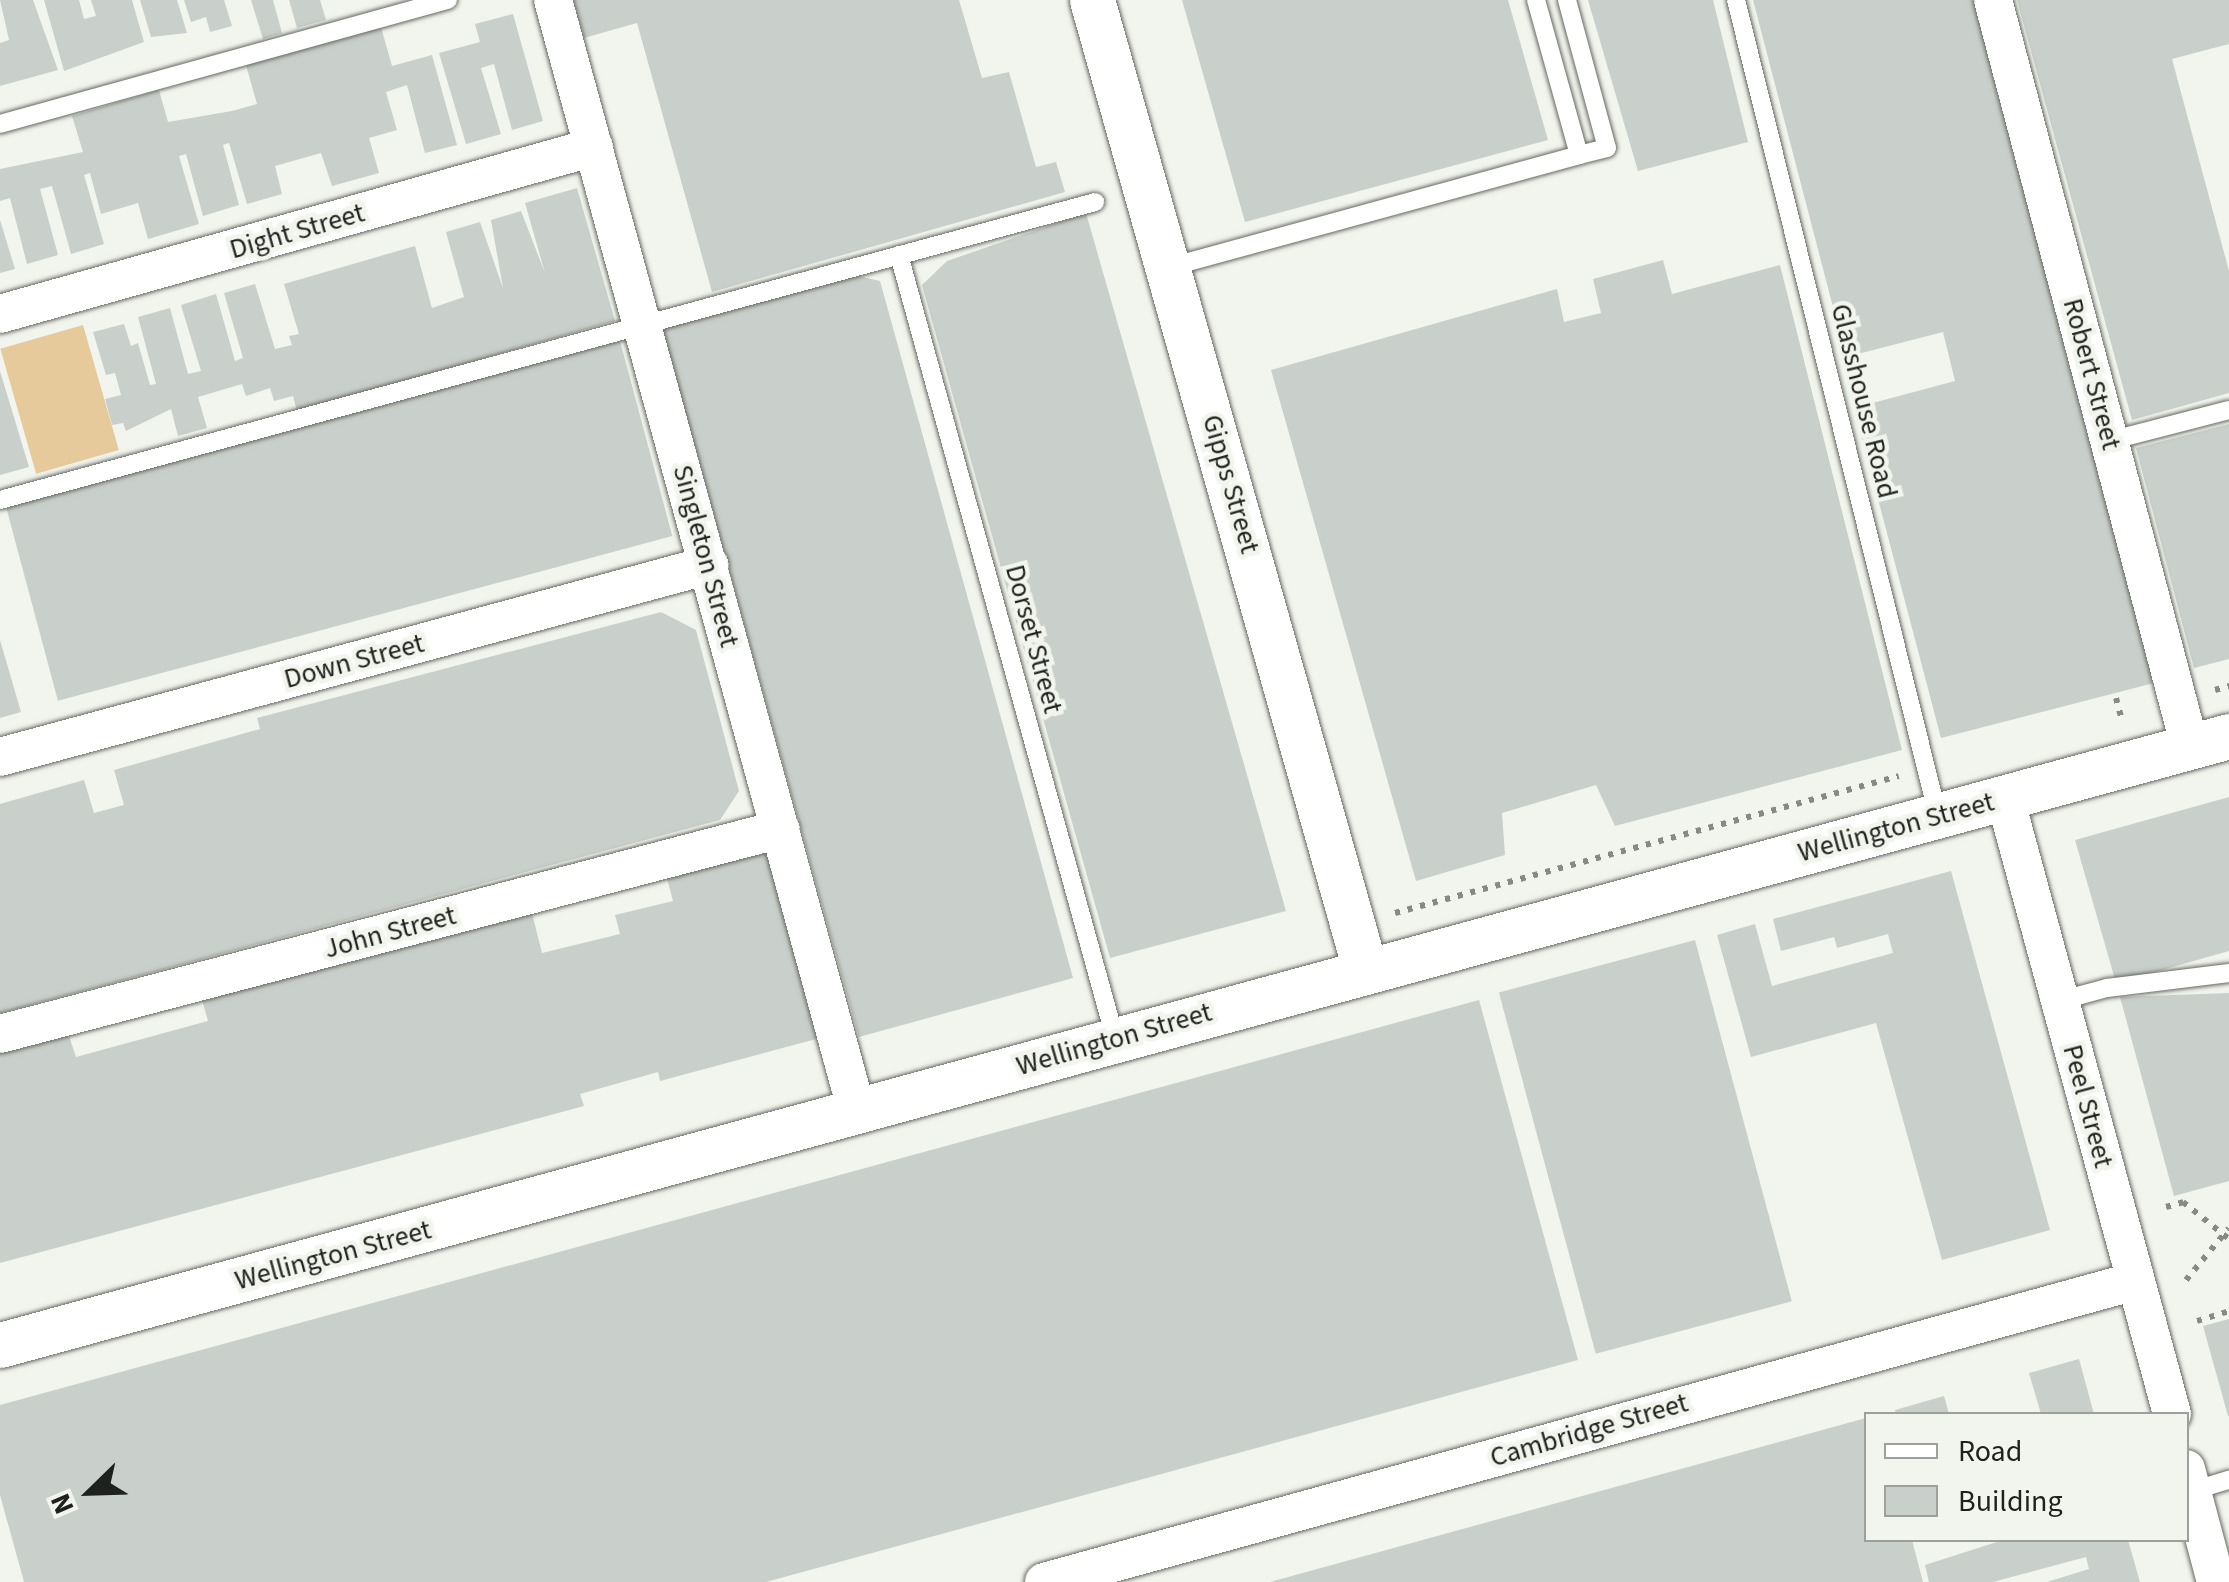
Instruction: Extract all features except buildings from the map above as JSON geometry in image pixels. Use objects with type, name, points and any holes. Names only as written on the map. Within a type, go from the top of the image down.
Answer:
[{"type":"street","name":"Singleton Street","points":[[554,0],[857,1112]]},
{"type":"street","name":"Gipps Street","points":[[1092,0],[1365,969]]},
{"type":"street","name":"Robert Street","points":[[1994,0],[2109,441],[2210,742]]},
{"type":"street","name":"Dight Street","points":[[0,314],[594,147]]},
{"type":"street","name":"Down Street","points":[[0,757],[709,565]]},
{"type":"street","name":"Wellington Street","points":[[0,1345],[1365,969],[2210,742]]},
{"type":"street","name":"Peel Street","points":[[2004,798],[2171,1412]]},
{"type":"street","name":"John Street","points":[[0,1034],[781,829]]},
{"type":"street","name":"Cambridge Street","points":[[1044,1582],[2136,1281]]},
{"type":"street","points":[[2189,1480],[2216,1582]]},
{"type":"lane","points":[[0,124],[448,0]]},
{"type":"lane","points":[[1536,0],[1579,155]]},
{"type":"lane","points":[[1170,267],[1607,148],[1567,0]]},
{"type":"lane","name":"Glasshouse Road","points":[[1736,0],[1938,816]]},
{"type":"lane","points":[[0,500],[1095,202]]},
{"type":"lane","name":"Dorset Street","points":[[899,254],[1115,1038]]},
{"type":"lane","points":[[2109,441],[2229,410]]},
{"type":"lane","points":[[2060,1001],[2107,988],[2229,973]]},
{"type":"lane","points":[[2189,1480],[2229,1480]]},
{"type":"path","points":[[2166,1207],[2183,1202],[2227,1234],[2186,1280]]},
{"type":"path","points":[[2197,1321],[2229,1311]]},
{"type":"shaded area","points":[[83,325],[119,450],[36,474],[0,349]]}]
